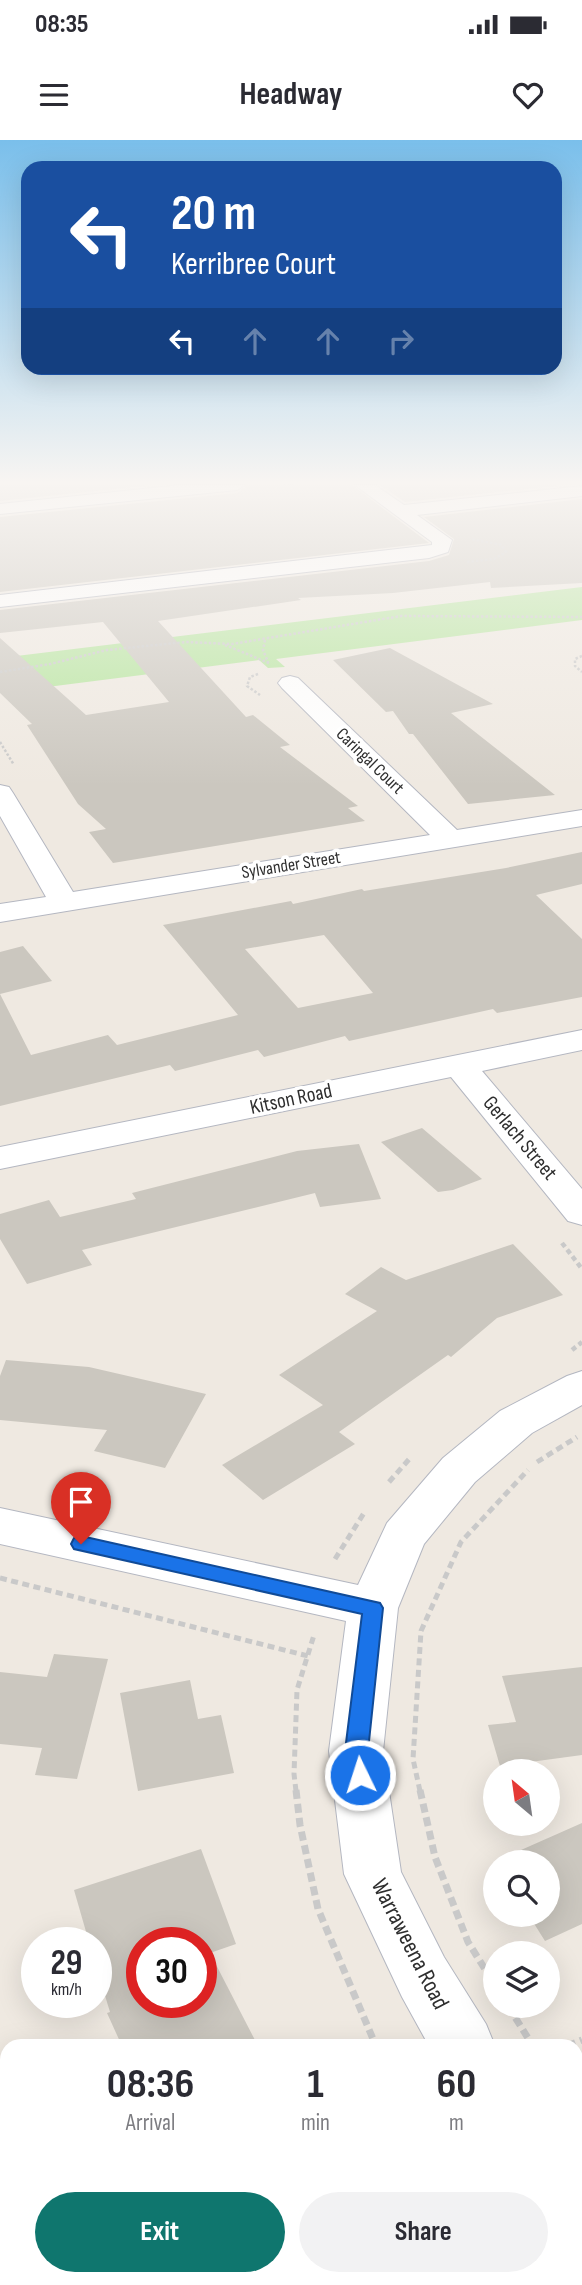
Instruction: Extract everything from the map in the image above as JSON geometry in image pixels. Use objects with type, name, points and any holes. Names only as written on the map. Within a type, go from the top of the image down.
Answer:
[{"type":"street","points":[[0,601],[139,585]]},
{"type":"street","name":"Caringal Court","points":[[290,683],[450,839]]},
{"type":"street","points":[[0,793],[64,902]]},
{"type":"street","name":"Sylvander Street","points":[[0,912],[582,818]]},
{"type":"street","name":"Kitson Road","points":[[0,1158],[582,1040]]},
{"type":"street","name":"Gerlach Street","points":[[458,1064],[582,1213]]},
{"type":"street","name":"Warraweena Road","points":[[460,2039],[423,1977],[373,1874],[356,1751],[373,1608],[404,1536],[459,1470],[516,1422],[582,1386]]},
{"type":"street","points":[[0,1525],[373,1608]]},
{"type":"path","points":[[0,672],[120,648],[187,642],[221,644],[265,640],[340,624],[401,616],[582,617]]},
{"type":"path","points":[[265,640],[263,650],[268,663]]},
{"type":"path","points":[[221,644],[268,663],[290,683]]},
{"type":"path","points":[[582,656],[575,659],[575,666],[582,672]]},
{"type":"path","points":[[483,1966],[468,1942],[435,1857],[413,1759],[421,1631],[461,1542],[534,1464],[582,1434]]},
{"type":"path","points":[[0,1578],[308,1656]]},
{"type":"path","points":[[516,2018],[529,2039]]},
{"type":"green space","points":[[582,587],[582,620],[276,659],[285,667],[268,668],[259,660],[0,693],[0,658]]},
{"type":"building","points":[[0,585],[60,585],[0,592]]},
{"type":"building","points":[[218,585],[463,585],[393,593],[298,598],[301,600],[158,621],[246,717],[253,715],[290,745],[280,747],[358,806],[348,808],[365,821],[113,863],[89,832],[106,829],[78,804],[27,725],[32,724],[0,693],[0,638],[86,715],[169,702],[103,622],[0,633],[0,610]]},
{"type":"building","points":[[491,585],[544,585],[491,588]]},
{"type":"building","points":[[390,648],[493,704],[451,713],[555,795],[468,804],[393,711],[386,712],[333,660]]},
{"type":"building","points":[[582,852],[582,884],[536,895],[582,939],[582,997],[497,1013],[493,1009],[349,1041],[345,1036],[264,1057],[258,1050],[175,1071],[170,1065],[0,1106],[0,994],[31,1055],[108,1035],[117,1045],[238,1015],[163,925],[291,901],[293,904],[362,889],[364,891],[506,868]],"holes":[[[324,935],[373,993],[298,1008],[245,949]]]},
{"type":"building","points":[[23,946],[52,981],[0,994],[0,952]]},
{"type":"building","points":[[422,1128],[482,1179],[453,1190],[438,1192],[381,1142]]},
{"type":"building","points":[[359,1144],[381,1199],[320,1207],[315,1193],[82,1250],[92,1265],[27,1284],[0,1239],[0,1214],[49,1200],[60,1217],[136,1199],[132,1193],[297,1151]]},
{"type":"building","points":[[513,1244],[563,1295],[497,1318],[451,1357],[448,1355],[339,1432],[355,1444],[263,1500],[222,1465],[323,1405],[279,1375],[377,1311],[345,1294],[381,1267],[406,1280]]},
{"type":"building","points":[[6,1360],[89,1367],[206,1394],[165,1468],[94,1451],[107,1430],[0,1420],[0,1376]]},
{"type":"building","points":[[54,1654],[108,1659],[77,1779],[35,1775],[42,1748],[0,1744],[0,1672],[47,1677]]},
{"type":"building","points":[[582,1667],[582,1755],[552,1759],[498,1759],[488,1725],[516,1722],[502,1676]]},
{"type":"building","points":[[190,1680],[198,1719],[221,1715],[234,1773],[138,1791],[120,1693]]},
{"type":"building","points":[[582,1823],[582,1924],[545,1941],[536,1927],[560,1927],[560,1850],[521,1850],[553,1836],[560,1836],[560,1833]]},
{"type":"building","points":[[201,1849],[236,1944],[217,1951],[217,1927],[126,1927],[126,2018],[217,2018],[217,1967],[254,2039],[119,2039],[109,2018],[112,2018],[112,1927],[85,1927],[74,1890]]},
{"type":"route","points":[[81,1544],[373,1608],[356,1751],[360,1775]]}]
